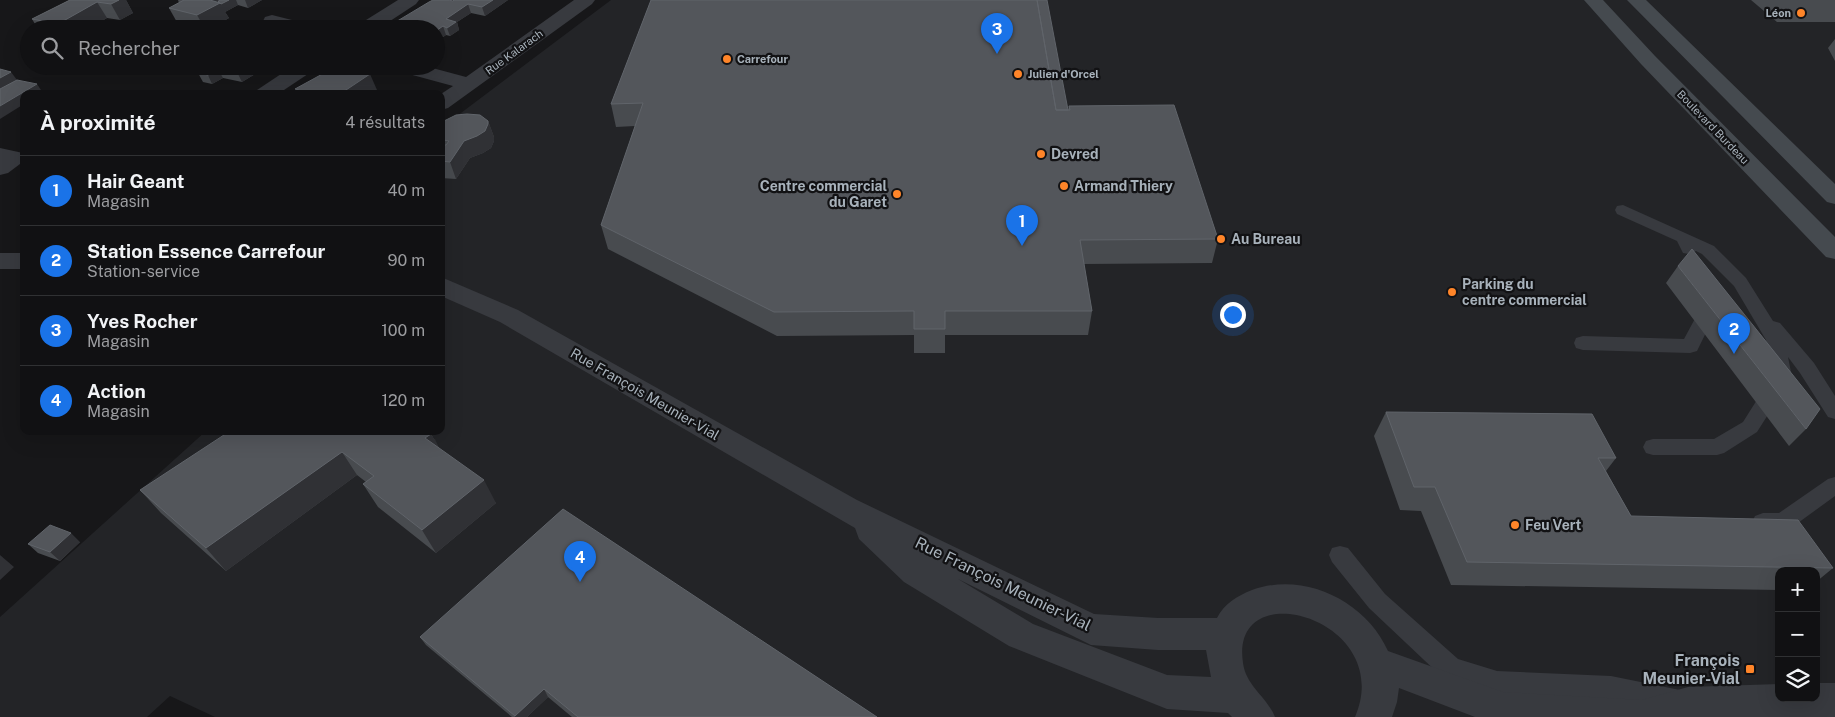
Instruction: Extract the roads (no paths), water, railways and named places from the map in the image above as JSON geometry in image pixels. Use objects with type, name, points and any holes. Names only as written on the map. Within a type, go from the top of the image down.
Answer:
[{"type":"main road","name":"Boulevard Burdeau","points":[[1593,0],[1648,60],[1835,251]]},
{"type":"main road","points":[[1636,0],[1835,196]]},
{"type":"street","points":[[379,20],[410,0]]},
{"type":"street","name":"Rue Kalarach","points":[[445,101],[586,0]]},
{"type":"street","points":[[270,90],[293,75]]},
{"type":"street","points":[[435,75],[469,84]]},
{"type":"street","points":[[0,155],[15,158],[0,168]]},
{"type":"street","points":[[0,261],[20,261]]},
{"type":"street","name":"Rue François Meunier-Vial","points":[[445,288],[509,316],[846,508],[1091,629],[1158,634],[1226,634]]},
{"type":"street","name":"Rue François Meunier-Vial","points":[[846,508],[916,572],[1021,635],[1167,692],[1248,707]]},
{"type":"street","points":[[1248,707],[1227,675],[1223,653],[1226,634],[1237,616],[1254,604],[1275,599],[1299,600],[1324,608],[1346,622],[1359,634],[1377,663],[1382,685],[1380,705],[1373,717]]},
{"type":"street","points":[[1377,663],[1503,710],[1640,717]]},
{"type":"street","points":[[1645,717],[1688,704],[1835,700]]},
{"type":"lane","points":[[1623,210],[1708,250],[1740,282],[1807,368],[1835,412]]},
{"type":"lane","points":[[1684,238],[1697,265]]},
{"type":"lane","points":[[1653,446],[1717,447],[1750,427],[1782,377],[1775,340],[1740,282]]},
{"type":"lane","points":[[1583,343],[1690,346],[1717,294],[1712,286]]},
{"type":"lane","points":[[1747,521],[1783,522],[1835,485]]},
{"type":"lane","points":[[1340,555],[1377,600],[1450,668],[1497,683],[1611,688],[1688,704]]},
{"type":"place","name":"Léon","points":[[1801,13]]},
{"type":"place","name":"Yves Rocher","points":[[997,54]]},
{"type":"place","name":"Carrefour","points":[[727,59]]},
{"type":"place","name":"Julien d'Orcel","points":[[1018,74]]},
{"type":"place","name":"Devred","points":[[1041,154]]},
{"type":"place","name":"Armand Thiery","points":[[1064,186]]},
{"type":"place","name":"Centre commercial du Garet","points":[[897,194]]},
{"type":"place","name":"Au Bureau","points":[[1221,239]]},
{"type":"place","name":"Hair Geant","points":[[1022,246]]},
{"type":"place","name":"Parking du centre commercial","points":[[1452,292]]},
{"type":"place","name":"Station Essence Carrefour","points":[[1734,354]]},
{"type":"place","name":"Feu Vert","points":[[1515,525]]},
{"type":"place","name":"Action","points":[[580,582]]},
{"type":"place","name":"François Meunier-Vial","points":[[1750,669]]}]
